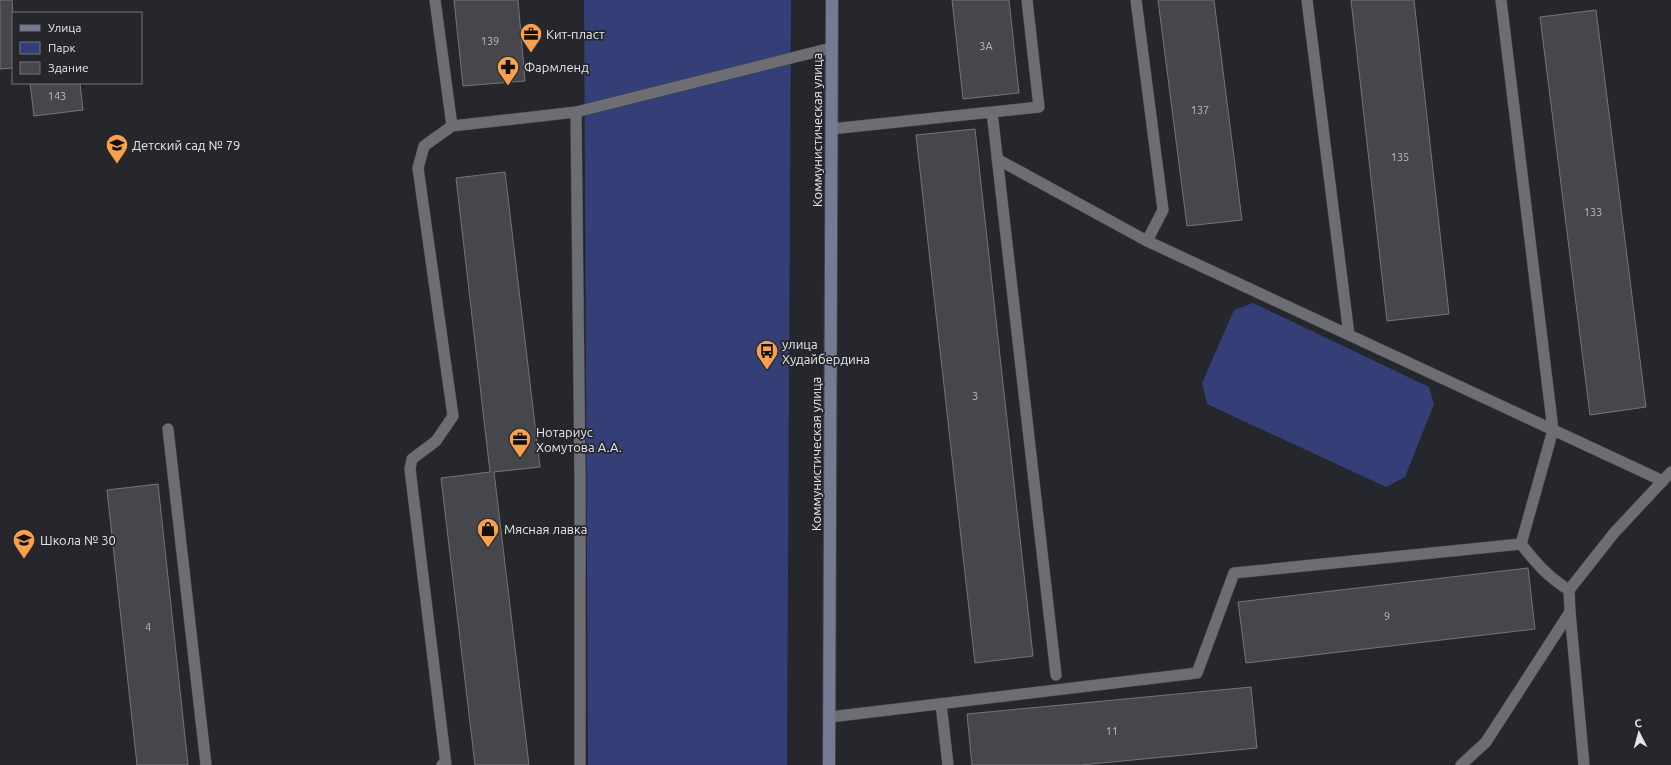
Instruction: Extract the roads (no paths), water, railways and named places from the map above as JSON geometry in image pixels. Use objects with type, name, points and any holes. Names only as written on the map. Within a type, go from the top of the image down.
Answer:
[{"type":"main road","name":"Коммунистическая улица","points":[[829,765],[832,0]]},
{"type":"lane","points":[[435,0],[452,126]]},
{"type":"lane","points":[[831,129],[1039,107],[1027,0]]},
{"type":"lane","points":[[1136,0],[1163,210],[1147,241]]},
{"type":"lane","points":[[1307,0],[1349,335]]},
{"type":"lane","points":[[1501,0],[1553,430],[1521,544]]},
{"type":"lane","points":[[442,765],[446,765],[410,469],[412,459],[436,441],[453,416],[418,168],[424,146],[452,126],[576,112],[831,48]]},
{"type":"lane","points":[[576,112],[580,480],[580,765]]},
{"type":"lane","points":[[992,112],[1056,675]]},
{"type":"lane","points":[[998,159],[1147,241],[1663,481]]},
{"type":"lane","points":[[168,429],[206,765]]},
{"type":"lane","points":[[1584,765],[1569,590],[1614,534],[1671,472]]},
{"type":"lane","points":[[1521,544],[1540,569],[1569,590]]},
{"type":"lane","points":[[830,717],[1197,673],[1234,573],[1521,544]]},
{"type":"lane","points":[[1461,765],[1486,742],[1570,612]]},
{"type":"lane","points":[[941,704],[948,765]]},
{"type":"place","name":"Кит-пласт","points":[[531,54]]},
{"type":"place","name":"Фармленд","points":[[508,86]]},
{"type":"place","name":"Детский сад № 79","points":[[117,164]]},
{"type":"place","name":"улица Худайбердина","points":[[767,370]]},
{"type":"place","name":"Нотариус Хомутова А.А.","points":[[520,458]]},
{"type":"place","name":"Мясная лавка","points":[[488,548]]},
{"type":"place","name":"Школа № 30","points":[[24,560]]}]
